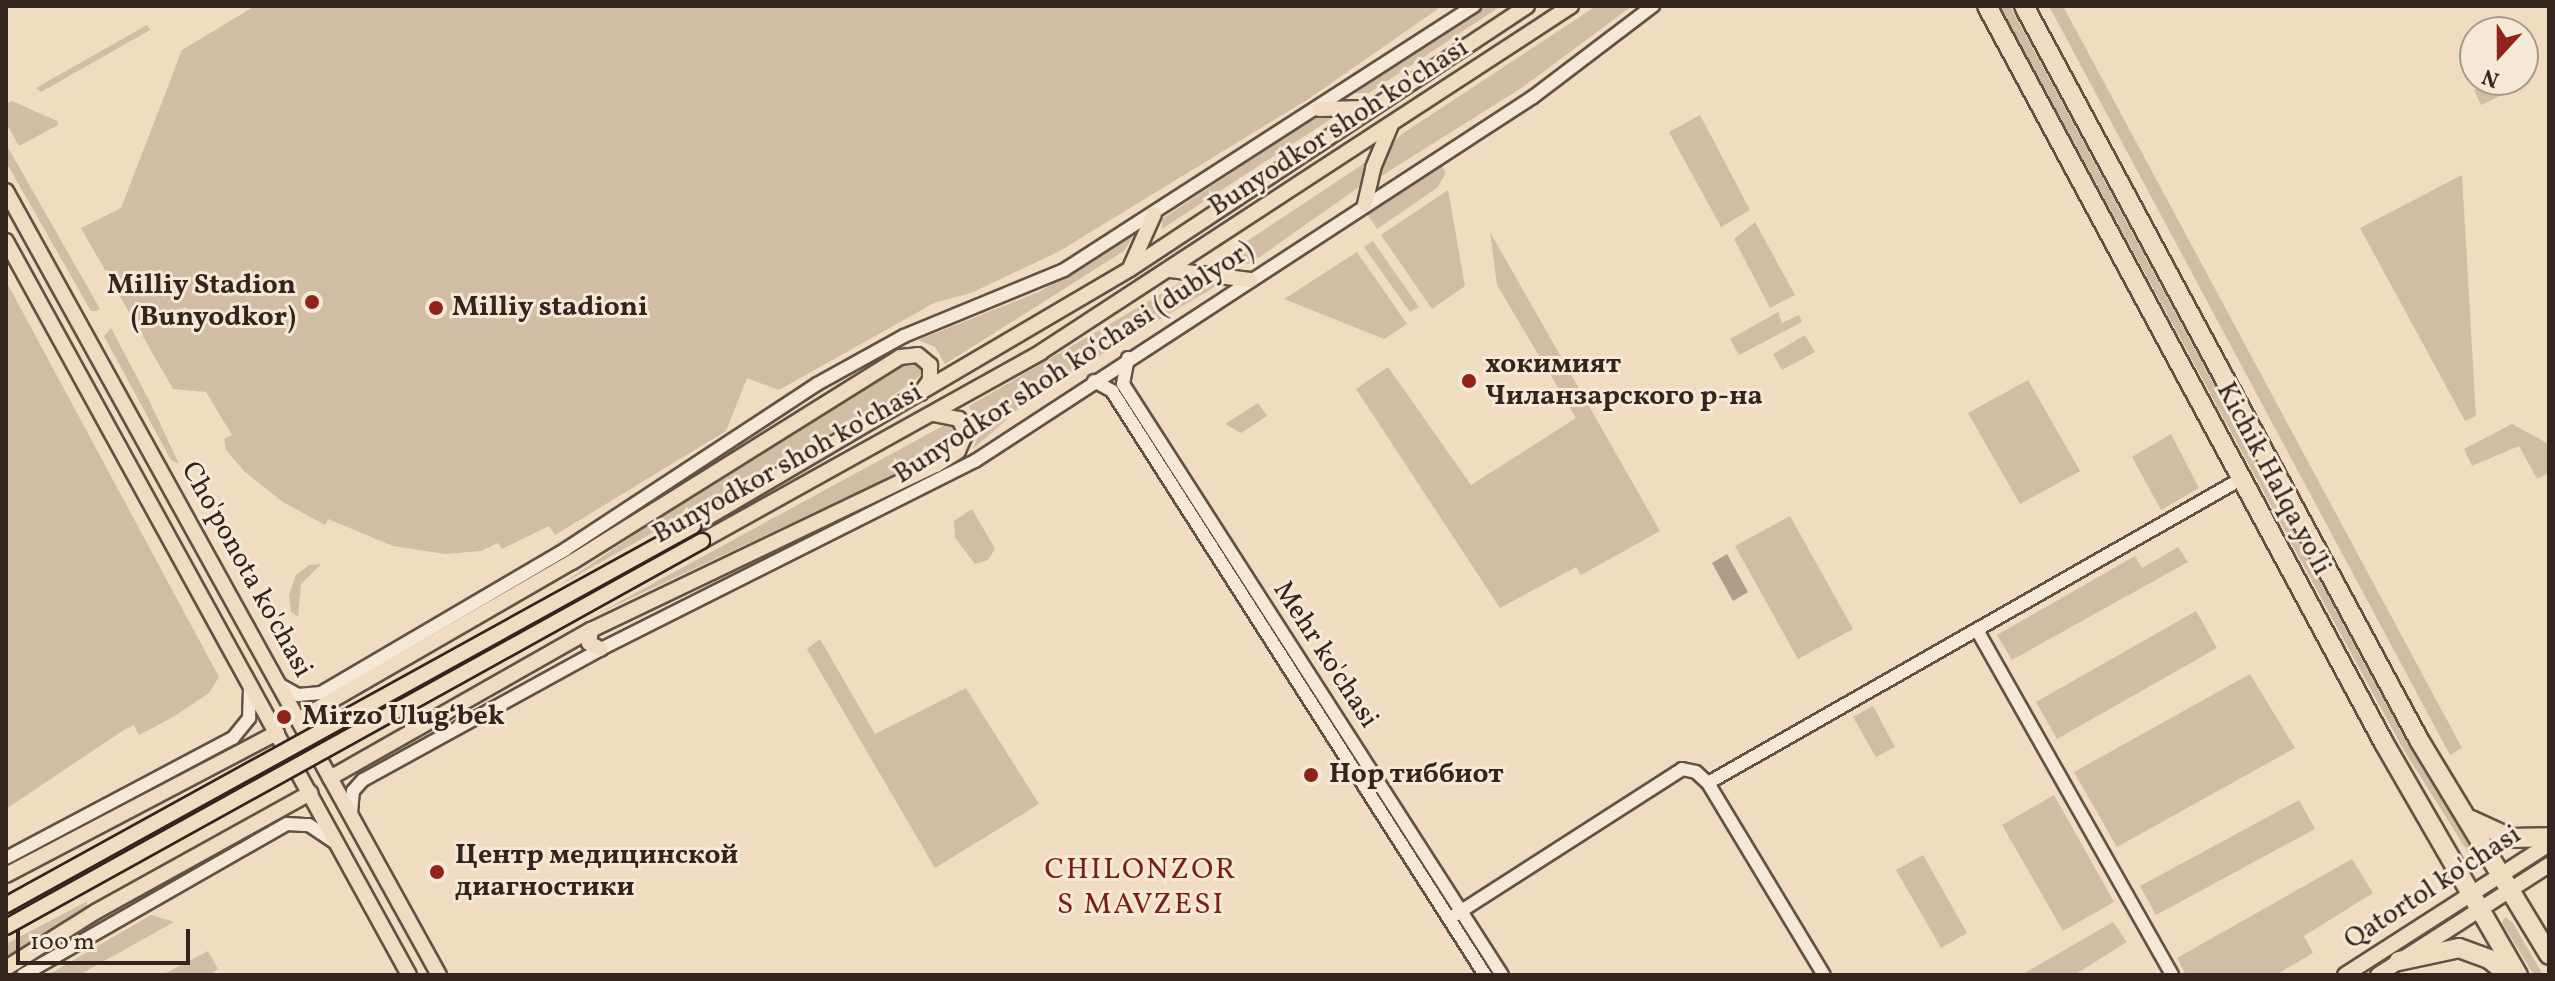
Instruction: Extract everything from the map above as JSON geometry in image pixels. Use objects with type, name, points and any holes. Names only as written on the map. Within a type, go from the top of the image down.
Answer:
[{"type":"highway","name":"Kichik Halqa yo'li","points":[[1987,6],[2241,479],[2474,903],[2518,975]]},
{"type":"highway","name":"Kichik Halqa yo'li","points":[[2024,6],[2419,740],[2549,955]]},
{"type":"highway","points":[[2037,6],[2085,118]]},
{"type":"highway","points":[[2466,816],[2503,836],[2549,837]]},
{"type":"highway","points":[[2399,961],[2459,948],[2489,959],[2509,975]]},
{"type":"main road","name":"Bunyodkor shoh ko'chasi","points":[[6,905],[693,526],[920,394],[1130,269],[1368,108],[1527,6]]},
{"type":"main road","name":"Bunyodkor shoh ko'chasi","points":[[6,927],[933,414],[1171,270],[1571,6]]},
{"type":"main road","points":[[1319,109],[1368,108]]},
{"type":"main road","points":[[1365,204],[1392,124]]},
{"type":"main road","name":"Cho'ponota ko'chasi","points":[[6,191],[439,975]]},
{"type":"main road","points":[[1130,269],[1154,214]]},
{"type":"main road","name":"Cho'ponota ko'chasi","points":[[6,241],[409,975]]},
{"type":"main road","points":[[1171,270],[1250,280]]},
{"type":"main road","points":[[298,720],[572,562],[900,357],[918,355],[930,365],[930,380],[920,394]]},
{"type":"main road","points":[[330,778],[591,630],[879,495],[955,453],[965,440],[965,425],[951,415],[933,414]]},
{"type":"main road","points":[[591,630],[589,643],[601,649]]},
{"type":"main road","points":[[6,875],[277,733]]},
{"type":"main road","points":[[6,968],[97,911],[310,793]]},
{"type":"main road","name":"Qatortol ko'chasi","points":[[2506,883],[2549,844]]},
{"type":"main road","name":"Qatortol ko'chasi","points":[[2345,975],[2506,883],[2549,865]]},
{"type":"main road","name":"Qatortol ko'chasi","points":[[2378,975],[2474,903]]},
{"type":"street","points":[[276,679],[298,695],[321,693],[566,549],[817,384],[904,336],[1064,270],[1319,109],[1474,6]]},
{"type":"street","name":"Bunyodkor shoh koʻchasi (dublyor)","points":[[354,822],[351,797],[363,780],[601,649],[932,486],[1533,97],[1653,6]]},
{"type":"street","points":[[1118,387],[1128,358]]},
{"type":"street","name":"Mehr ko'chasi","points":[[1094,381],[1118,387],[1327,702],[1502,975]]},
{"type":"street","name":"Mehr ko'chasi","points":[[1118,387],[1315,710],[1485,975]]},
{"type":"street","points":[[1708,783],[2241,479]]},
{"type":"street","points":[[1977,630],[2172,975]]},
{"type":"street","points":[[6,858],[233,738],[251,712],[247,677]]},
{"type":"street","points":[[1315,710],[1327,702]]},
{"type":"street","points":[[1327,729],[1339,721]]},
{"type":"street","points":[[1446,914],[1682,769],[1708,783],[1824,975]]},
{"type":"street","points":[[23,975],[287,824],[309,825],[339,847]]},
{"type":"shaded area","points":[[255,6],[1442,6],[1310,98],[1058,252],[971,293],[934,303],[779,390],[747,378],[726,431],[555,535],[549,526],[502,549],[498,543],[481,551],[445,554],[393,546],[328,519],[325,525],[283,502],[245,472],[226,450],[224,439],[232,435],[206,392],[173,389],[81,228],[121,208],[182,50]]},
{"type":"shaded area","points":[[1480,6],[1501,6],[1369,93],[1352,93]]},
{"type":"shaded area","points":[[1596,6],[1632,6],[1523,87],[1378,178],[1390,145],[1402,134]]},
{"type":"shaded area","points":[[2000,6],[2010,6],[2407,743],[2480,862],[2476,865],[2402,747]]},
{"type":"shaded area","points":[[2049,6],[2063,6],[2462,748],[2450,755]]},
{"type":"shaded area","points":[[147,25],[150,30],[41,92],[36,88]]},
{"type":"shaded area","points":[[2477,96],[2500,96],[2481,105]]},
{"type":"shaded area","points":[[12,101],[57,121],[58,125],[19,146],[6,123],[6,104]]},
{"type":"shaded area","points":[[1700,115],[1750,210],[1721,227],[1669,132]]},
{"type":"shaded area","points":[[1317,116],[1334,117],[1162,229],[1162,219]]},
{"type":"shaded area","points":[[6,144],[100,309],[91,311],[6,162]]},
{"type":"shaded area","points":[[1366,162],[1359,187],[1250,264],[1217,261]]},
{"type":"shaded area","points":[[1440,163],[1446,173],[1437,188],[1377,229],[1366,212]]},
{"type":"shaded area","points":[[2462,175],[2476,416],[2465,421],[2360,228]]},
{"type":"shaded area","points":[[1448,190],[1465,286],[1432,309],[1381,235]]},
{"type":"shaded area","points":[[1755,222],[1795,295],[1770,308],[1734,239]]},
{"type":"shaded area","points":[[1490,232],[1660,531],[1581,575],[1576,567],[1500,608],[1356,389],[1388,367],[1471,485],[1576,418],[1497,285]]},
{"type":"shaded area","points":[[1133,236],[1124,251],[945,364],[935,347],[918,340],[1039,292]]},
{"type":"shaded area","points":[[1373,241],[1419,307],[1410,312],[1364,247]]},
{"type":"shaded area","points":[[1357,252],[1407,324],[1384,339],[1284,299]]},
{"type":"shaded area","points":[[6,258],[227,657],[224,659]]},
{"type":"shaded area","points":[[1192,276],[1223,282],[1038,392],[973,449],[980,431],[969,406]]},
{"type":"shaded area","points":[[6,281],[219,677],[209,693],[173,717],[139,735],[134,725],[124,730],[6,809]]},
{"type":"shaded area","points":[[1778,312],[1782,323],[1799,315],[1802,322],[1739,355],[1730,339]]},
{"type":"shaded area","points":[[111,328],[179,464],[171,460],[104,336]]},
{"type":"shaded area","points":[[1805,335],[1815,352],[1782,370],[1773,354]]},
{"type":"shaded area","points":[[913,359],[923,362],[924,373],[880,405],[560,585],[802,422]]},
{"type":"shaded area","points":[[2028,380],[2080,471],[2020,504],[1968,413]]},
{"type":"shaded area","points":[[1258,403],[1267,416],[1241,433],[1225,424]]},
{"type":"shaded area","points":[[952,421],[960,431],[956,440],[914,466],[595,615]]},
{"type":"shaded area","points":[[2512,424],[2549,444],[2549,473],[2537,479],[2519,446],[2472,466],[2464,449]]},
{"type":"shaded area","points":[[2171,434],[2199,488],[2161,510],[2132,457]]},
{"type":"shaded area","points":[[972,509],[995,549],[988,560],[975,564],[955,538],[954,521]]},
{"type":"shaded area","points":[[1790,516],[1853,629],[1798,659],[1735,546]]},
{"type":"shaded area","points":[[2178,547],[2188,562],[2012,660],[1997,635],[2135,556],[2142,568]]},
{"type":"shaded area","points":[[1727,554],[1748,592],[1733,601],[1712,563]]},
{"type":"shaded area","points":[[321,564],[301,584],[298,617],[291,612],[289,595],[296,575],[309,565]]},
{"type":"shaded area","points":[[2196,611],[2217,648],[2057,739],[2036,702]]},
{"type":"shaded area","points":[[820,639],[875,734],[966,688],[1039,804],[935,868],[807,649]]},
{"type":"shaded area","points":[[2250,674],[2295,748],[2117,847],[2074,772]]},
{"type":"shaded area","points":[[1873,706],[1895,747],[1876,757],[1853,717]]},
{"type":"shaded area","points":[[2054,795],[2114,902],[2063,931],[2002,825]]},
{"type":"shaded area","points":[[2299,800],[2315,829],[2156,915],[2140,886]]},
{"type":"shaded area","points":[[1923,855],[1967,933],[1941,948],[1896,870]]},
{"type":"shaded area","points":[[2352,859],[2373,893],[2304,936],[2313,953],[2276,975],[2186,975],[2177,958]]},
{"type":"shaded area","points":[[86,902],[90,910],[6,964],[6,944]]},
{"type":"shaded area","points":[[151,915],[174,922],[79,975],[48,975]]},
{"type":"shaded area","points":[[2505,917],[2513,923],[2543,975],[2534,975],[2502,923]]},
{"type":"shaded area","points":[[2113,922],[2127,942],[2074,975],[2021,975]]},
{"type":"shaded area","points":[[208,951],[218,969],[208,975],[162,975]]},
{"type":"place","name":"Milliy Stadion (Bunyodkor)","points":[[312,302]]},
{"type":"place","name":"Milliy stadioni","points":[[436,308]]},
{"type":"place","name":"хокимият Чиланзарского р-на","points":[[1469,381]]},
{"type":"place","name":"Mirzo Ulugʻbek","points":[[284,717]]},
{"type":"place","name":"Нор тиббиот","points":[[1311,775]]},
{"type":"place","name":"Центр медицинской диагностики","points":[[437,872]]},
{"type":"district","name":"CHILONZOR S MAVZESI","points":[[1141,887]]}]
